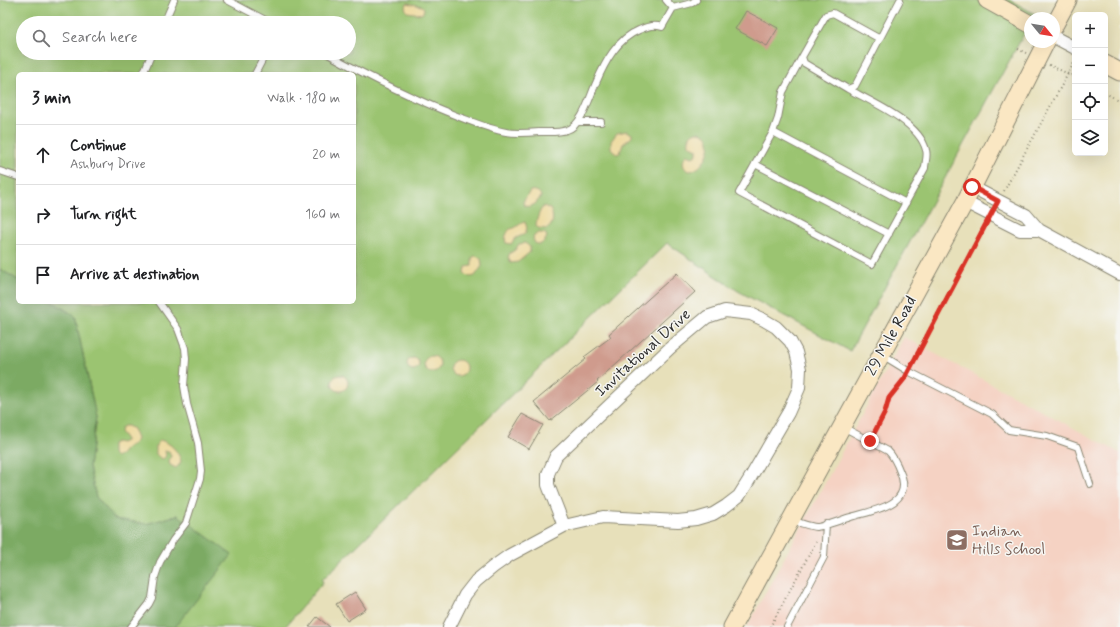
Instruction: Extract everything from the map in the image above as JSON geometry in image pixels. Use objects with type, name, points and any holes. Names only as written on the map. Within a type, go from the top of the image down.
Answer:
[{"type":"street","points":[[987,0],[1024,21]]},
{"type":"street","points":[[1060,15],[1068,0]]},
{"type":"street","points":[[1060,40],[1072,46]]},
{"type":"street","name":"29 Mile Road","points":[[732,627],[965,202],[1043,48]]},
{"type":"street","points":[[1108,66],[1120,72]]},
{"type":"street","points":[[972,187],[1026,215],[1038,230],[1120,274]]},
{"type":"street","points":[[965,202],[1020,230],[1038,230]]},
{"type":"street","name":"Invitational Drive","points":[[450,627],[465,595],[476,581],[493,566],[510,555],[564,526],[603,517],[678,521],[696,519],[713,514],[739,496],[788,413],[798,388],[800,369],[796,352],[790,341],[776,327],[751,314],[725,311],[707,318],[670,348],[556,456],[548,474],[548,485],[564,526]]},
{"type":"lane","points":[[167,16],[174,0]]},
{"type":"lane","points":[[227,0],[258,16]]},
{"type":"lane","points":[[666,0],[673,8]]},
{"type":"lane","points":[[339,60],[396,90],[494,129],[515,133],[568,130],[578,122],[597,81],[622,40],[631,33],[648,26],[657,25],[662,27],[673,8],[692,3],[696,0]]},
{"type":"lane","points":[[848,89],[855,86],[900,0]]},
{"type":"lane","points":[[802,57],[804,63],[908,123],[920,136],[927,151],[925,168],[872,264],[739,193],[773,132],[778,118],[783,92],[802,57],[826,15],[832,13],[880,39]]},
{"type":"lane","points":[[144,72],[149,60]]},
{"type":"lane","points":[[256,72],[262,60]]},
{"type":"lane","points":[[578,122],[601,122]]},
{"type":"lane","points":[[773,132],[906,203]]},
{"type":"lane","points":[[755,164],[889,234]]},
{"type":"lane","points":[[0,171],[16,175]]},
{"type":"lane","points":[[131,627],[149,604],[152,598],[157,569],[172,540],[186,523],[200,480],[201,471],[198,443],[187,404],[184,386],[186,359],[185,348],[178,329],[160,304]]},
{"type":"lane","points":[[881,355],[908,371],[992,414],[1008,430],[1047,436],[1078,447],[1090,484]]},
{"type":"lane","points":[[790,520],[816,527],[877,509],[898,500],[902,495],[904,488],[902,476],[893,457],[888,451],[842,426]]},
{"type":"lane","points":[[786,627],[824,557],[826,524]]},
{"type":"path","points":[[998,201],[1072,66]]},
{"type":"path","points":[[1108,95],[1120,101]]},
{"type":"path","points":[[870,441],[885,412],[889,398],[905,378],[991,215]]},
{"type":"path","points":[[770,627],[816,542],[826,537]]},
{"type":"shaded area","name":"Indian Hills School","points":[[904,337],[1120,453],[1120,627],[747,627]]},
{"type":"green space","points":[[0,0],[1010,0],[1031,12],[1024,12],[1024,34],[850,351],[738,291],[667,243],[322,580],[323,582],[285,627],[165,627],[178,515],[146,524],[115,519],[96,497],[89,467],[96,417],[75,316],[56,304],[356,304],[356,72],[16,72],[16,279],[0,269]]},
{"type":"green space","points":[[0,269],[16,279],[16,304],[56,304],[75,316],[96,417],[89,467],[96,497],[115,519],[146,524],[178,515],[232,555],[175,627],[0,627]]},
{"type":"sand","points":[[407,3],[422,6],[424,8],[423,13],[407,12],[405,7]]},
{"type":"sand","points":[[627,131],[632,134],[632,137],[623,144],[620,153],[616,154],[611,148],[611,141],[617,133]]},
{"type":"sand","points":[[696,132],[704,133],[708,138],[708,152],[701,165],[695,170],[688,171],[683,162],[686,155],[693,157],[697,154],[697,149],[689,145],[689,138]]},
{"type":"sand","points":[[530,191],[537,191],[540,193],[541,197],[535,204],[529,207],[524,205],[523,202]]},
{"type":"sand","points":[[544,206],[550,209],[553,217],[551,225],[547,229],[538,228],[536,226],[538,215]]},
{"type":"sand","points":[[525,222],[527,228],[525,234],[516,238],[511,244],[506,243],[506,235],[510,229],[515,228],[521,223]]},
{"type":"sand","points":[[538,233],[545,233],[547,237],[544,242],[539,245],[535,243],[533,239]]},
{"type":"sand","points":[[525,243],[530,247],[530,252],[518,262],[511,263],[508,257],[510,253],[515,250],[519,244]]},
{"type":"sand","points":[[475,256],[481,259],[482,266],[475,276],[470,277],[465,274],[466,267],[472,266],[472,258]]},
{"type":"sand","points":[[432,356],[438,358],[440,364],[438,370],[432,372],[426,370],[424,364],[426,358]]},
{"type":"sand","points":[[411,358],[415,358],[419,364],[415,370],[411,370],[407,366],[407,362]]},
{"type":"sand","points":[[458,360],[464,362],[466,368],[464,374],[458,376],[452,374],[450,368],[452,362]]},
{"type":"sand","points":[[337,375],[343,375],[348,380],[346,389],[343,391],[337,391],[332,386],[332,380]]},
{"type":"sand","points":[[128,426],[133,429],[137,439],[121,455],[116,457],[112,453],[112,444],[125,441],[125,438],[120,432],[121,428]]},
{"type":"sand","points":[[160,440],[171,445],[178,454],[181,461],[176,468],[170,465],[169,461],[171,456],[169,451],[165,451],[166,456],[163,459],[156,454],[156,446]]},
{"type":"building","points":[[746,11],[778,28],[767,46],[735,29]]},
{"type":"building","points":[[677,273],[695,292],[597,381],[598,382],[550,421],[534,402],[586,359],[584,357],[611,337],[609,334]]},
{"type":"building","points":[[522,414],[543,425],[529,449],[508,437]]},
{"type":"building","points":[[355,592],[366,609],[347,621],[336,604]]},
{"type":"building","points":[[317,617],[330,627],[309,627]]},
{"type":"place","name":"Indian Hills School","points":[[957,540]]},
{"type":"route","points":[[870,441],[885,412],[889,398],[905,378],[998,201],[972,187]]}]
